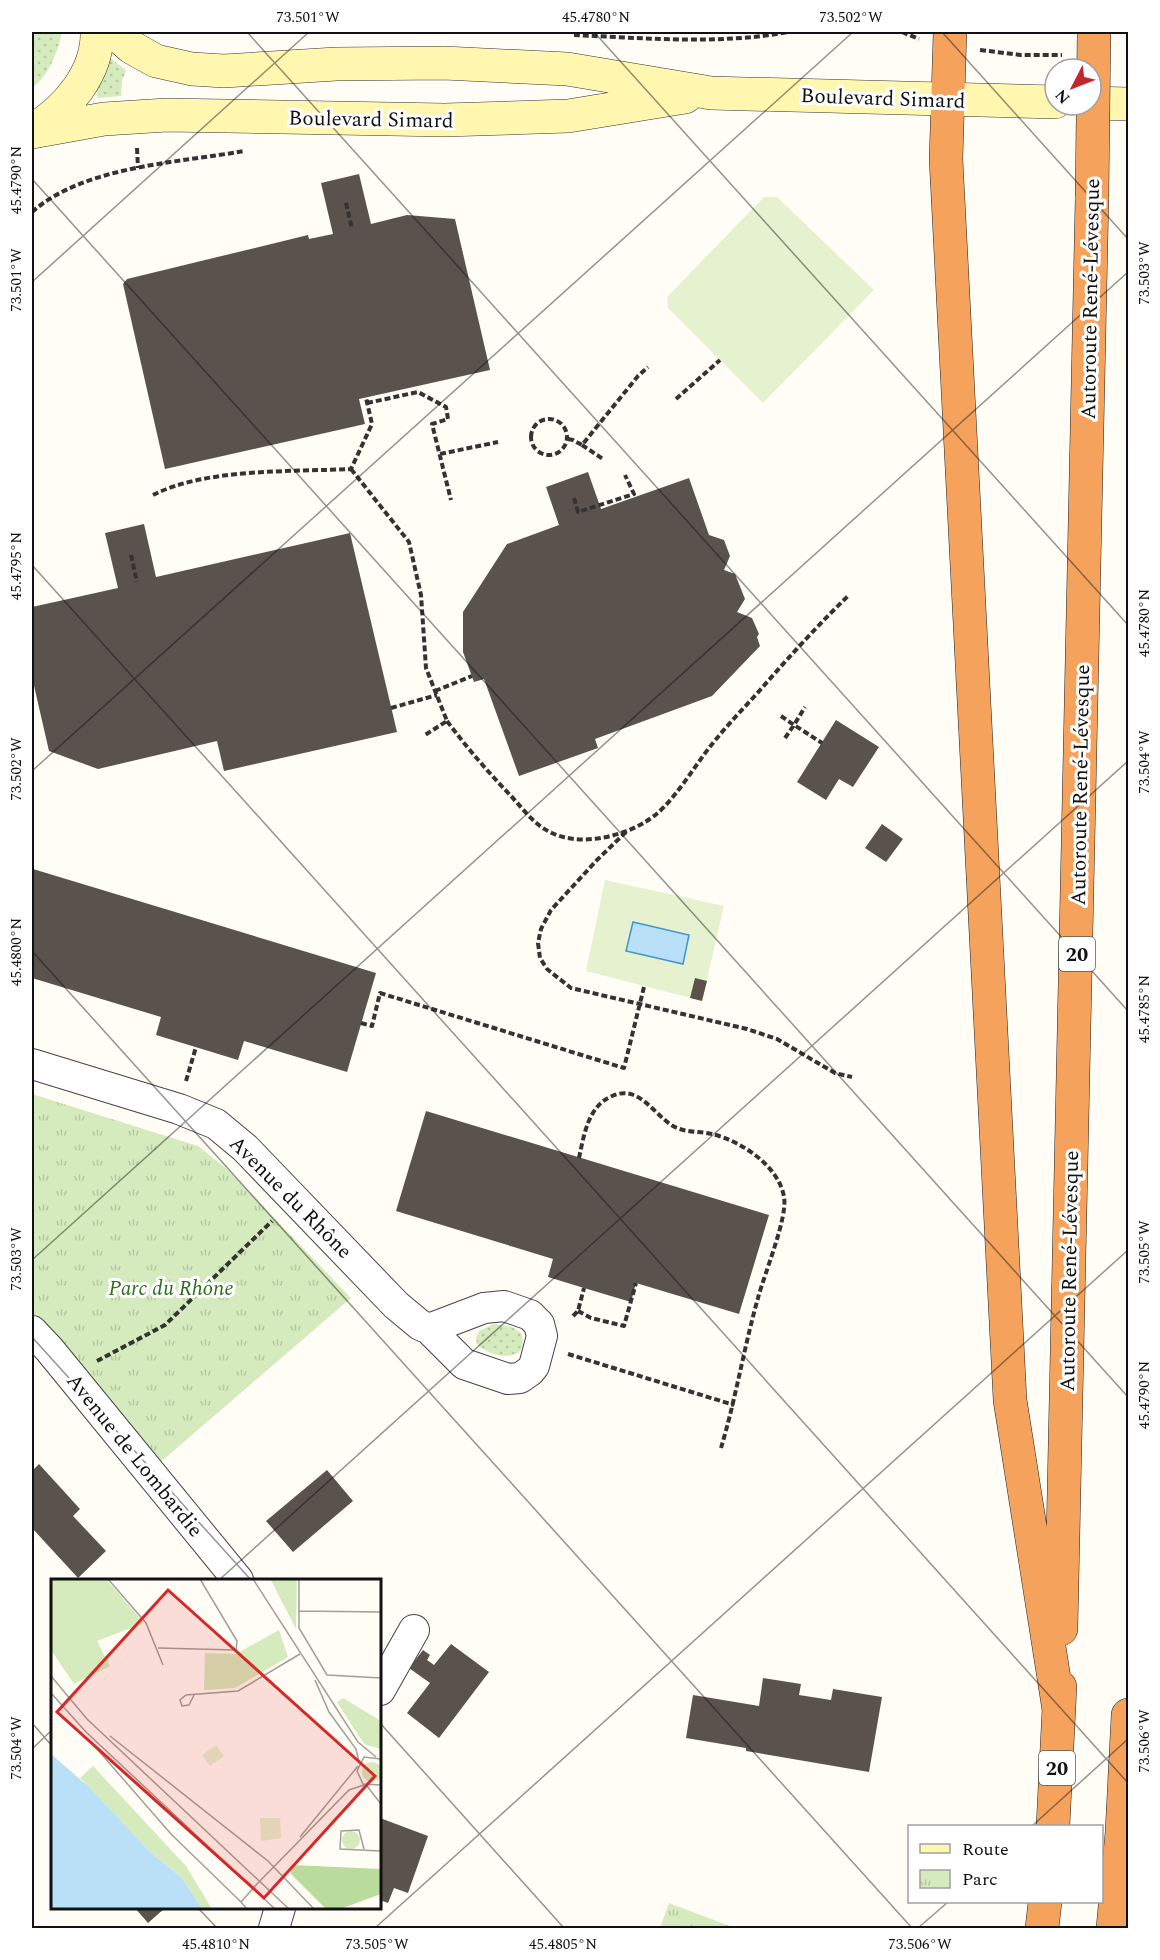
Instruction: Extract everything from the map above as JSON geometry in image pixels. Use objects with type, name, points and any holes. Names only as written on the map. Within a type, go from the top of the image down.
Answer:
[{"type":"highway","name":"Autoroute René-Lévesque","points":[[1053,1825],[1059,1710],[1094,32]]},
{"type":"highway","points":[[935,36],[946,99],[946,159],[1010,1400],[1059,1710]]},
{"type":"highway","points":[[1113,1929],[1122,1832],[1128,1715]]},
{"type":"highway","points":[[1122,1832],[1128,1800]]},
{"type":"highway","points":[[1042,1929],[1045,1903]]},
{"type":"main road","points":[[32,131],[54,116],[83,82],[97,46],[97,32]]},
{"type":"main road","name":"Boulevard Simard","points":[[114,32],[131,47],[156,61],[192,69],[224,71],[281,66],[380,63],[567,69],[711,93],[1043,102]]},
{"type":"main road","name":"Boulevard Simard","points":[[32,131],[104,119],[166,115],[446,120],[568,116],[711,93]]},
{"type":"main road","points":[[1103,103],[1128,104]]},
{"type":"street","name":"Avenue du Rhône","points":[[32,1064],[179,1109],[216,1124],[245,1148],[396,1305],[429,1329]]},
{"type":"street","name":"Avenue de Lombardie","points":[[32,1331],[236,1579]]},
{"type":"street","points":[[381,1688],[414,1630]]},
{"type":"street","points":[[274,1929],[280,1909]]},
{"type":"path","points":[[573,35],[680,39],[753,37],[788,32]]},
{"type":"path","points":[[902,32],[935,36]]},
{"type":"path","points":[[977,49],[1021,55],[1069,55]]},
{"type":"path","points":[[137,143],[138,168]]},
{"type":"path","points":[[32,212],[54,196],[82,182],[138,168],[252,149]]},
{"type":"path","points":[[346,203],[352,230]]},
{"type":"path","points":[[676,399],[720,360]]},
{"type":"path","points":[[582,445],[648,366]]},
{"type":"path","points":[[351,469],[372,424],[366,400],[418,393],[446,407],[448,419],[432,424],[451,500]]},
{"type":"path","points":[[552,418],[561,422],[568,439],[564,448],[556,454],[547,455],[529,443],[535,425],[552,418]]},
{"type":"path","points":[[568,439],[603,459]]},
{"type":"path","points":[[440,454],[498,442]]},
{"type":"path","points":[[153,495],[181,483],[238,474],[351,469]]},
{"type":"path","points":[[351,469],[410,542],[421,595],[426,668],[447,721],[488,772],[526,813],[547,831],[560,836],[579,839],[606,837],[646,822],[658,811],[713,742],[848,596]]},
{"type":"path","points":[[574,498],[578,512],[634,494],[626,475]]},
{"type":"path","points":[[131,555],[137,582]]},
{"type":"path","points":[[391,708],[436,693],[472,676]]},
{"type":"path","points":[[785,738],[805,707]]},
{"type":"path","points":[[781,716],[822,743]]},
{"type":"path","points":[[425,735],[447,721]]},
{"type":"path","points":[[629,830],[597,860],[551,910],[541,929],[538,943],[540,958],[547,969],[571,988],[777,1039],[835,1073],[852,1077]]},
{"type":"path","points":[[361,1023],[372,1026],[380,993],[624,1068],[644,987]]},
{"type":"path","points":[[188,1074],[196,1047]]},
{"type":"path","points":[[579,1158],[587,1125],[592,1114],[602,1102],[623,1093],[633,1094],[672,1126],[712,1134],[736,1143],[768,1167],[779,1182],[784,1195],[784,1212],[758,1298],[734,1405],[721,1448]]},
{"type":"path","points":[[89,1365],[165,1325],[275,1218]]},
{"type":"path","points":[[578,1311],[591,1318],[624,1326],[636,1283]]},
{"type":"path","points":[[573,1316],[578,1311],[584,1288]]},
{"type":"path","points":[[565,1353],[734,1405]]},
{"type":"green space","points":[[32,32],[62,32],[52,63],[32,88]]},
{"type":"green space","points":[[109,57],[126,70],[122,81],[121,96],[98,98],[96,91],[102,81]]},
{"type":"green space","points":[[764,197],[777,197],[874,290],[763,403],[668,308],[667,297]]},
{"type":"green space","points":[[605,880],[724,906],[702,1001],[586,971]]},
{"type":"green space","name":"Parc du Rhône","points":[[32,1094],[198,1146],[227,1169],[351,1298],[156,1466],[32,1316]]},
{"type":"green space","points":[[494,1324],[512,1327],[521,1333],[523,1343],[521,1350],[508,1356],[500,1355],[491,1353],[477,1344],[476,1338],[479,1331]]},
{"type":"green space","points":[[669,1903],[735,1928],[660,1928]]},
{"type":"water","points":[[633,922],[689,935],[683,964],[626,951]]},
{"type":"building","points":[[359,174],[371,224],[407,215],[455,219],[490,370],[359,399],[365,424],[165,469],[123,284],[127,279],[308,235],[309,239],[333,234],[321,183]]},
{"type":"building","points":[[588,472],[601,509],[689,478],[709,535],[724,540],[730,556],[724,570],[735,574],[745,599],[737,612],[752,618],[759,634],[757,637],[760,646],[712,696],[595,739],[598,748],[519,776],[484,679],[474,682],[463,652],[463,612],[507,544],[559,525],[546,487]]},
{"type":"building","points":[[144,524],[156,577],[350,533],[397,732],[224,771],[217,741],[98,769],[49,751],[32,677],[32,607],[118,588],[105,533]]},
{"type":"building","points":[[836,720],[879,747],[853,787],[839,779],[826,800],[797,782]]},
{"type":"building","points":[[882,824],[903,839],[886,862],[865,848]]},
{"type":"building","points":[[33,869],[376,973],[347,1072],[244,1041],[238,1060],[156,1035],[161,1017],[32,978]]},
{"type":"building","points":[[695,978],[707,981],[702,1001],[690,998]]},
{"type":"building","points":[[426,1111],[769,1215],[739,1314],[636,1283],[631,1302],[584,1288],[548,1277],[553,1259],[396,1211]]},
{"type":"building","points":[[39,1464],[80,1509],[73,1516],[106,1551],[78,1578],[32,1528],[32,1471]]},
{"type":"building","points":[[327,1470],[353,1501],[293,1552],[266,1521]]},
{"type":"building","points":[[451,1644],[489,1672],[439,1738],[407,1713],[430,1683],[409,1668],[423,1650],[430,1655],[427,1660],[434,1665]]},
{"type":"building","points":[[763,1678],[801,1684],[799,1695],[831,1700],[833,1689],[882,1697],[869,1772],[746,1751],[746,1748],[686,1738],[693,1695],[759,1706]]},
{"type":"building","points":[[381,1818],[428,1836],[408,1893],[394,1888],[388,1903],[381,1900]]},
{"type":"building","points":[[136,1909],[164,1909],[148,1923]]}]
